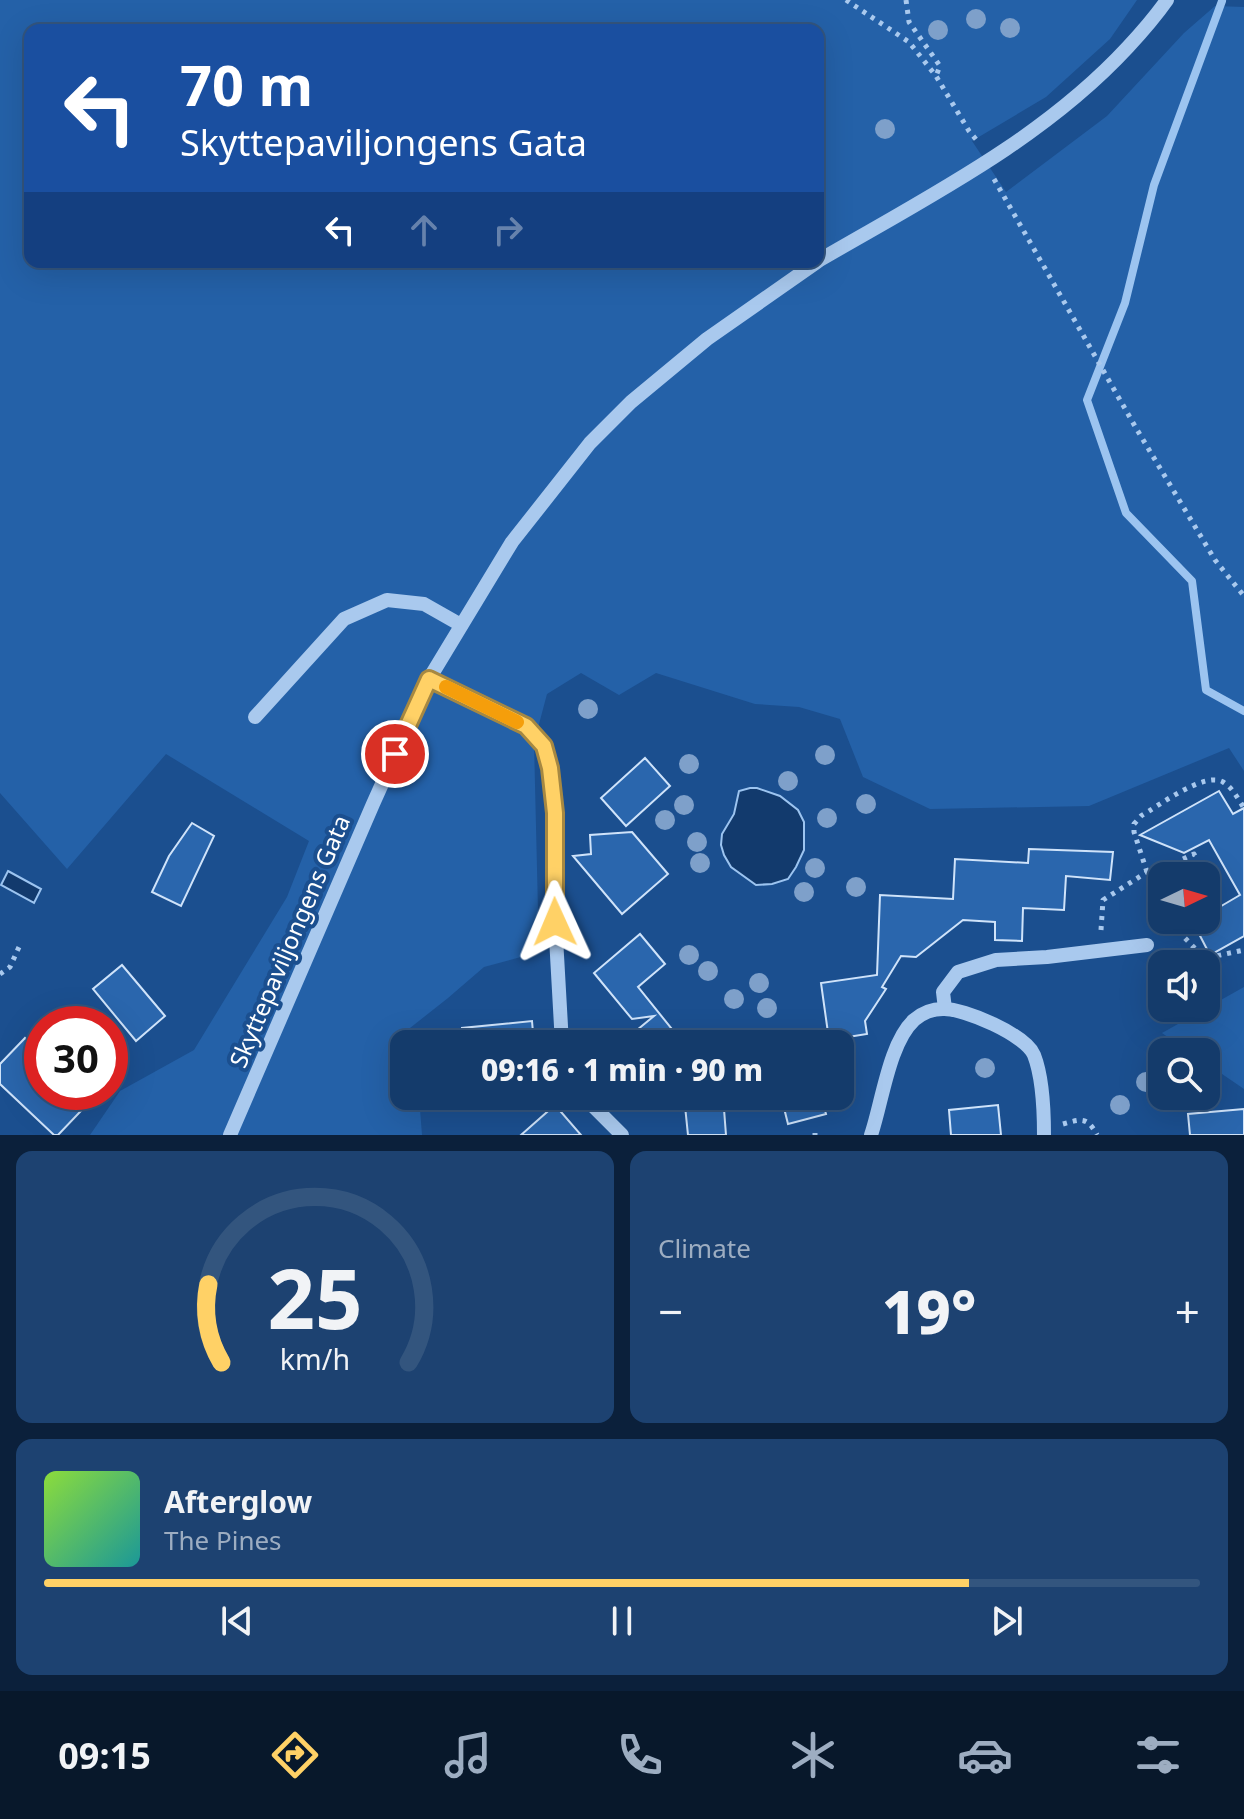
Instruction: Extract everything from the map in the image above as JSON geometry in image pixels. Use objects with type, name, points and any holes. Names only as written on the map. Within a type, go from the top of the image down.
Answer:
[{"type":"street","name":"Skyttepaviljongens Gata","points":[[824,258],[993,159],[1072,101],[1114,62],[1167,0]]},
{"type":"street","name":"Skyttepaviljongens Gata","points":[[230,1135],[429,679],[512,542],[590,443],[631,402],[707,339],[809,268]]},
{"type":"street","points":[[255,717],[344,619],[387,600],[424,604],[461,625]]},
{"type":"street","points":[[429,679],[526,726],[544,746],[555,813],[554,902],[561,1030]]},
{"type":"street","points":[[945,1009],[943,992],[958,972],[996,960],[1147,945]]},
{"type":"street","points":[[871,1135],[887,1074],[902,1037],[913,1021],[926,1012],[945,1009],[996,1025],[1014,1035],[1033,1053],[1042,1092],[1044,1130]]},
{"type":"street","points":[[597,1110],[622,1135]]},
{"type":"path","points":[[846,0],[909,42],[936,76],[969,131],[1005,172],[981,185]]},
{"type":"path","points":[[906,0],[909,22],[940,66],[936,76]]},
{"type":"path","points":[[993,178],[1215,560],[1244,596]]},
{"type":"path","points":[[1099,951],[1103,900],[1147,872],[1134,832],[1134,824],[1141,816],[1195,785],[1214,779],[1234,792],[1244,808]]},
{"type":"path","points":[[1183,862],[1194,854],[1198,862]]},
{"type":"path","points":[[1183,934],[1202,956],[1244,950]]},
{"type":"path","points":[[0,974],[8,970],[19,947]]},
{"type":"path","points":[[1044,1130],[1081,1119],[1089,1122],[1097,1135]]},
{"type":"shaded area","points":[[0,0],[1137,0],[1110,39],[1046,97],[972,141],[1006,192],[1107,116],[1184,33],[1215,6],[1244,7],[1244,771],[1229,748],[1089,806],[930,809],[863,777],[840,719],[799,707],[755,704],[656,673],[619,695],[581,673],[547,694],[534,743],[539,952],[484,967],[410,1030],[390,1030],[390,1110],[420,1110],[422,1135],[90,1135],[107,1110],[128,1110],[128,1087],[194,1050],[287,897],[309,841],[166,754],[67,869],[0,793]]},
{"type":"shaded area","points":[[750,788],[780,796],[798,810],[804,822],[804,850],[788,879],[756,885],[731,867],[724,855],[722,834],[734,814],[739,791]]},
{"type":"shaded area","points":[[8,871],[41,889],[34,903],[1,885]]},
{"type":"shaded area","points":[[1244,987],[1244,1089],[1220,1073],[1220,1038],[1169,1038],[1162,1033],[1182,1022],[1220,1022],[1220,1000]]},
{"type":"building","points":[[645,758],[670,786],[626,826],[601,798]]},
{"type":"building","points":[[1219,791],[1233,814],[1244,808],[1244,936],[1219,950],[1207,950],[1199,934],[1220,934],[1220,907],[1240,895],[1209,840],[1184,853],[1140,835]]},
{"type":"building","points":[[192,823],[214,836],[181,906],[152,892],[169,856]]},
{"type":"building","points":[[632,832],[668,874],[622,914],[573,856],[591,854],[590,835]]},
{"type":"building","points":[[1029,849],[1113,852],[1110,880],[1066,876],[1064,910],[1023,908],[1022,941],[995,940],[995,922],[963,920],[916,957],[901,956],[882,987],[886,989],[865,1021],[867,1034],[854,1036],[854,1030],[828,1030],[821,983],[877,975],[880,895],[953,899],[955,859],[1028,863]]},
{"type":"building","points":[[640,934],[665,964],[638,987],[673,1030],[637,1030],[654,1016],[632,1019],[594,973]]},
{"type":"building","points":[[122,965],[165,1016],[136,1041],[128,1031],[128,1006],[107,1006],[93,989]]},
{"type":"building","points":[[532,1021],[533,1030],[462,1030]]},
{"type":"building","points":[[24,1039],[24,1107],[0,1084],[0,1064]]},
{"type":"building","points":[[998,1105],[1001,1135],[951,1135],[949,1110]]},
{"type":"building","points":[[1244,1109],[1244,1135],[1190,1135],[1188,1114]]},
{"type":"building","points":[[28,1110],[82,1110],[58,1135],[54,1135]]},
{"type":"building","points":[[549,1110],[559,1110],[581,1135],[521,1135]]},
{"type":"building","points":[[685,1110],[724,1110],[726,1135],[688,1135]]},
{"type":"building","points":[[784,1110],[825,1110],[826,1114],[788,1124]]},
{"type":"waterway","points":[[1222,1],[1154,185],[1125,303],[1087,400],[1126,513],[1192,581],[1206,690],[1244,711]]},
{"type":"slow traffic","points":[[446,687],[517,722]]},
{"type":"route","points":[[395,754],[429,679],[526,726],[544,746],[550,768],[555,813],[555,922]]}]
